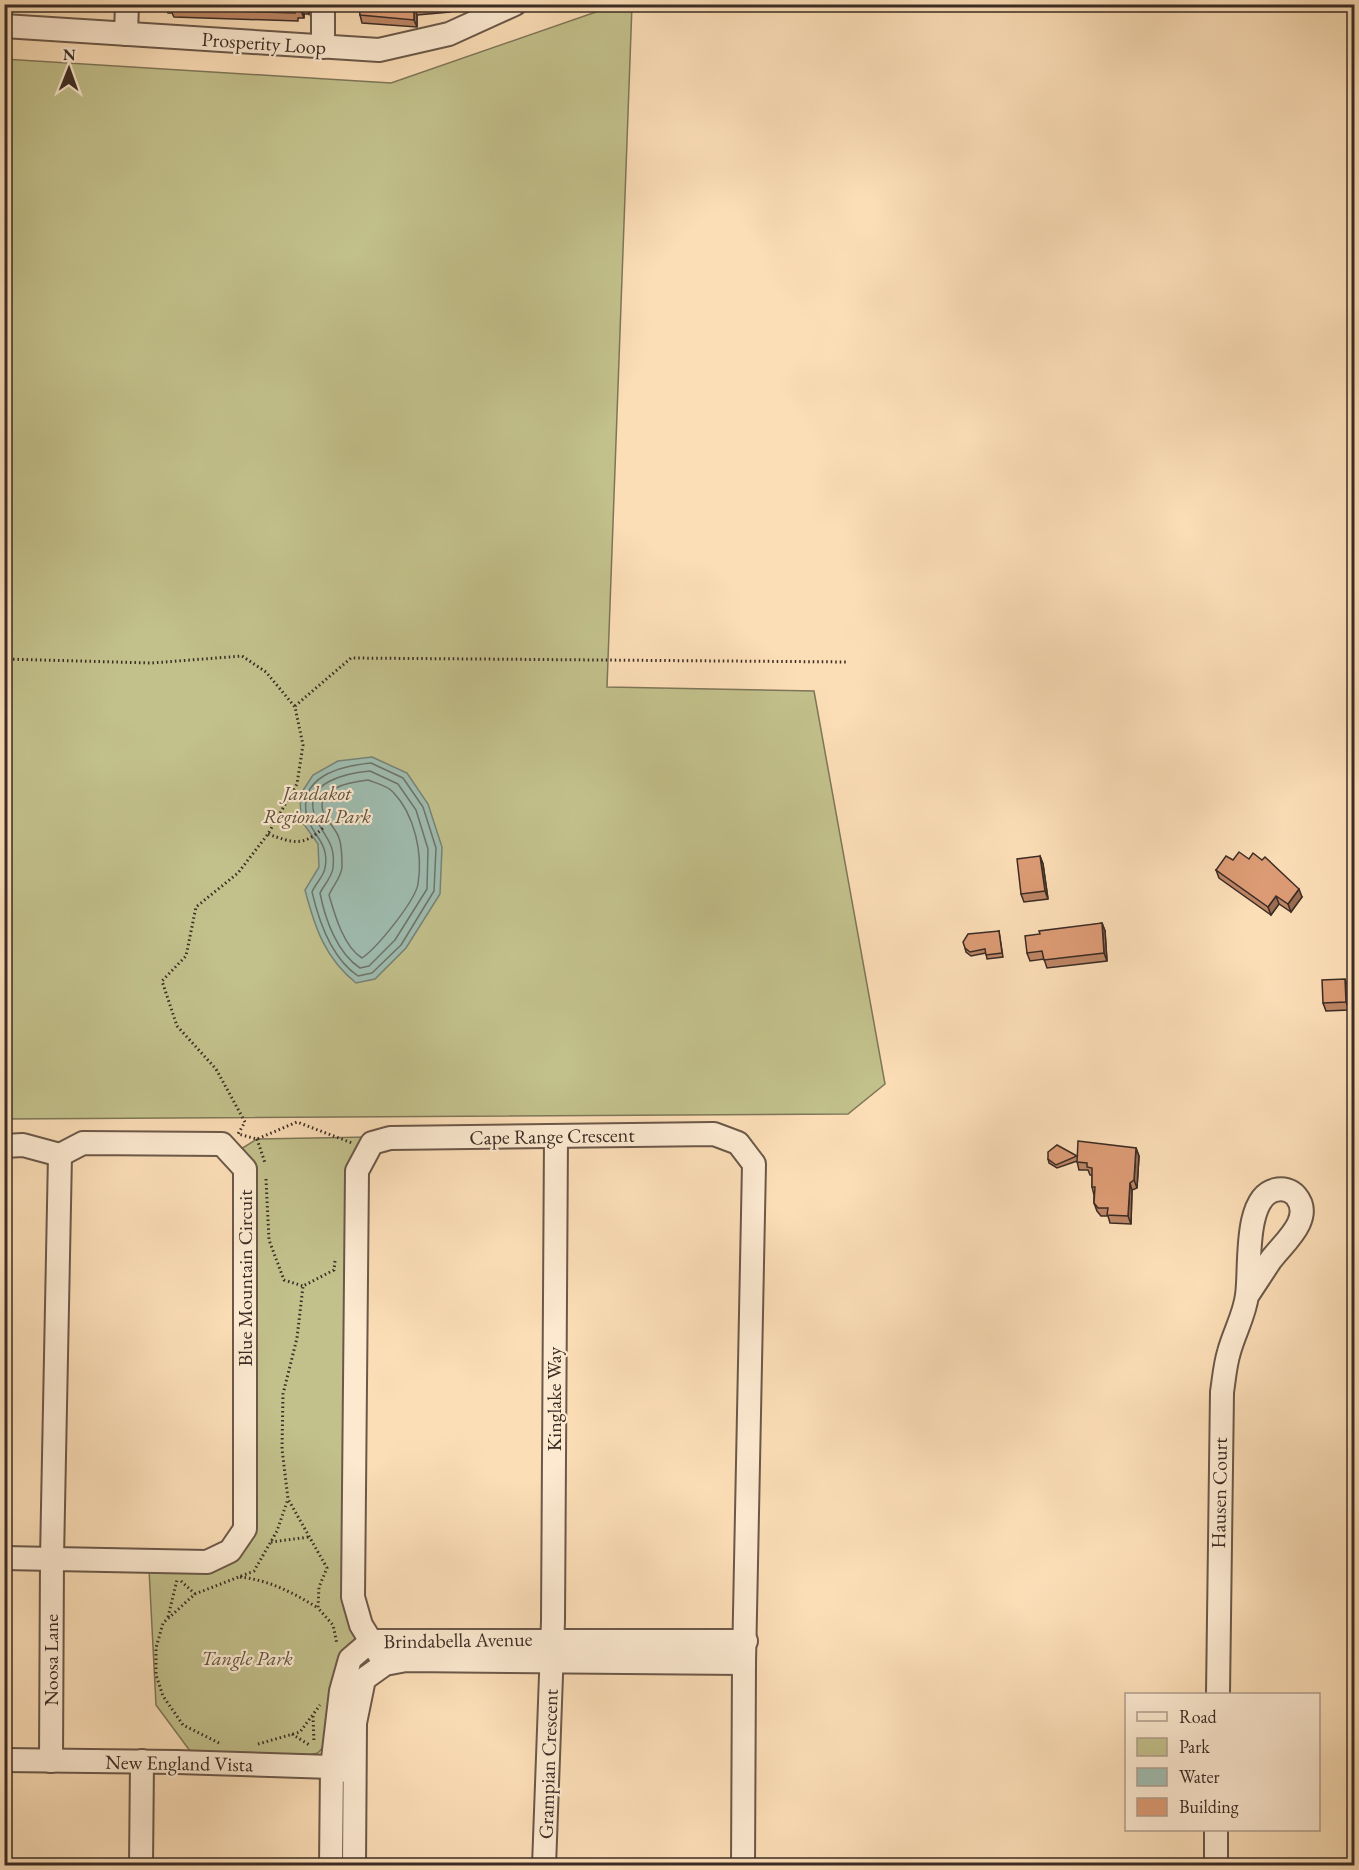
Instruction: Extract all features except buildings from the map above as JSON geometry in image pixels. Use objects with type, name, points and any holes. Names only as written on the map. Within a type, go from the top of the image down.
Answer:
[{"type":"street","points":[[126,34],[127,4]]},
{"type":"street","points":[[323,4],[323,47]]},
{"type":"street","name":"Prosperity Loop","points":[[4,26],[379,51],[449,34],[515,4]]},
{"type":"street","name":"Cape Range Crescent","points":[[385,1664],[361,1625],[353,1597],[357,1171],[372,1143],[390,1138],[714,1134],[738,1143],[754,1164],[745,1652]]},
{"type":"street","name":"Kinglake Way","points":[[551,1662],[556,1136]]},
{"type":"street","name":"Blue Mountain Circuit","points":[[4,1558],[207,1562],[230,1551],[245,1529],[245,1169],[222,1144],[83,1143],[60,1155]]},
{"type":"street","points":[[4,1146],[23,1146],[60,1155],[52,1558]]},
{"type":"street","name":"Hausen Court","points":[[1218,1693],[1222,1392],[1228,1353],[1247,1296]]},
{"type":"street","name":"Noosa Lane","points":[[51,1761],[52,1558]]},
{"type":"street","name":"Brindabella Avenue","points":[[354,1866],[343,1770],[341,1690],[350,1659],[371,1641],[553,1639],[745,1652]]},
{"type":"street","points":[[743,1866],[745,1652]]},
{"type":"street","name":"Brindabella Avenue","points":[[331,1866],[343,1770],[364,1679],[385,1664],[406,1660],[551,1662],[745,1652]]},
{"type":"street","name":"Grampian Crescent","points":[[544,1866],[551,1662]]},
{"type":"street","name":"New England Vista","points":[[4,1760],[142,1761],[343,1770]]},
{"type":"street","points":[[141,1866],[142,1761]]},
{"type":"street","points":[[1216,1831],[1216,1866]]},
{"type":"path","points":[[4,659],[152,663],[242,656],[266,672],[295,707],[303,745],[297,784],[268,834],[238,873],[196,907],[186,956],[162,981],[177,1026],[216,1069],[245,1122],[238,1134],[257,1139],[297,1122],[353,1143],[349,1151]]},
{"type":"path","points":[[295,707],[351,658],[848,662]]},
{"type":"path","points":[[268,834],[301,842],[311,840],[323,828]]},
{"type":"path","points":[[257,1139],[266,1166]]},
{"type":"path","points":[[266,1176],[269,1240],[284,1280],[303,1286],[334,1270],[337,1251]]},
{"type":"path","points":[[303,1286],[297,1338],[283,1394],[282,1449],[288,1499],[327,1568],[319,1587],[318,1608]]},
{"type":"path","points":[[229,1745],[219,1744],[183,1725],[163,1696],[156,1675],[156,1648],[163,1623],[195,1594],[254,1571],[271,1542],[288,1499]]},
{"type":"path","points":[[271,1542],[309,1537]]},
{"type":"path","points":[[240,1577],[260,1579],[318,1608],[333,1625],[338,1652]]},
{"type":"path","points":[[167,1619],[178,1579]]},
{"type":"path","points":[[248,1747],[300,1732],[324,1699]]},
{"type":"path","points":[[292,1734],[315,1750],[313,1714]]},
{"type":"green space","name":"Jandakot Regional Park","points":[[616,5],[632,5],[607,687],[814,691],[885,1084],[848,1114],[5,1119],[4,59],[391,83]]},
{"type":"green space","name":"Tangle Park","points":[[369,1137],[353,1169],[365,1640],[329,1740],[318,1753],[298,1757],[193,1755],[156,1705],[149,1569],[221,1567],[235,1561],[249,1542],[241,1149],[257,1139]]},
{"type":"water","points":[[372,757],[407,773],[428,804],[442,847],[440,894],[406,948],[375,979],[356,983],[329,953],[317,930],[309,904],[305,890],[319,867],[318,844],[301,820],[300,795],[313,775],[338,761]]}]
